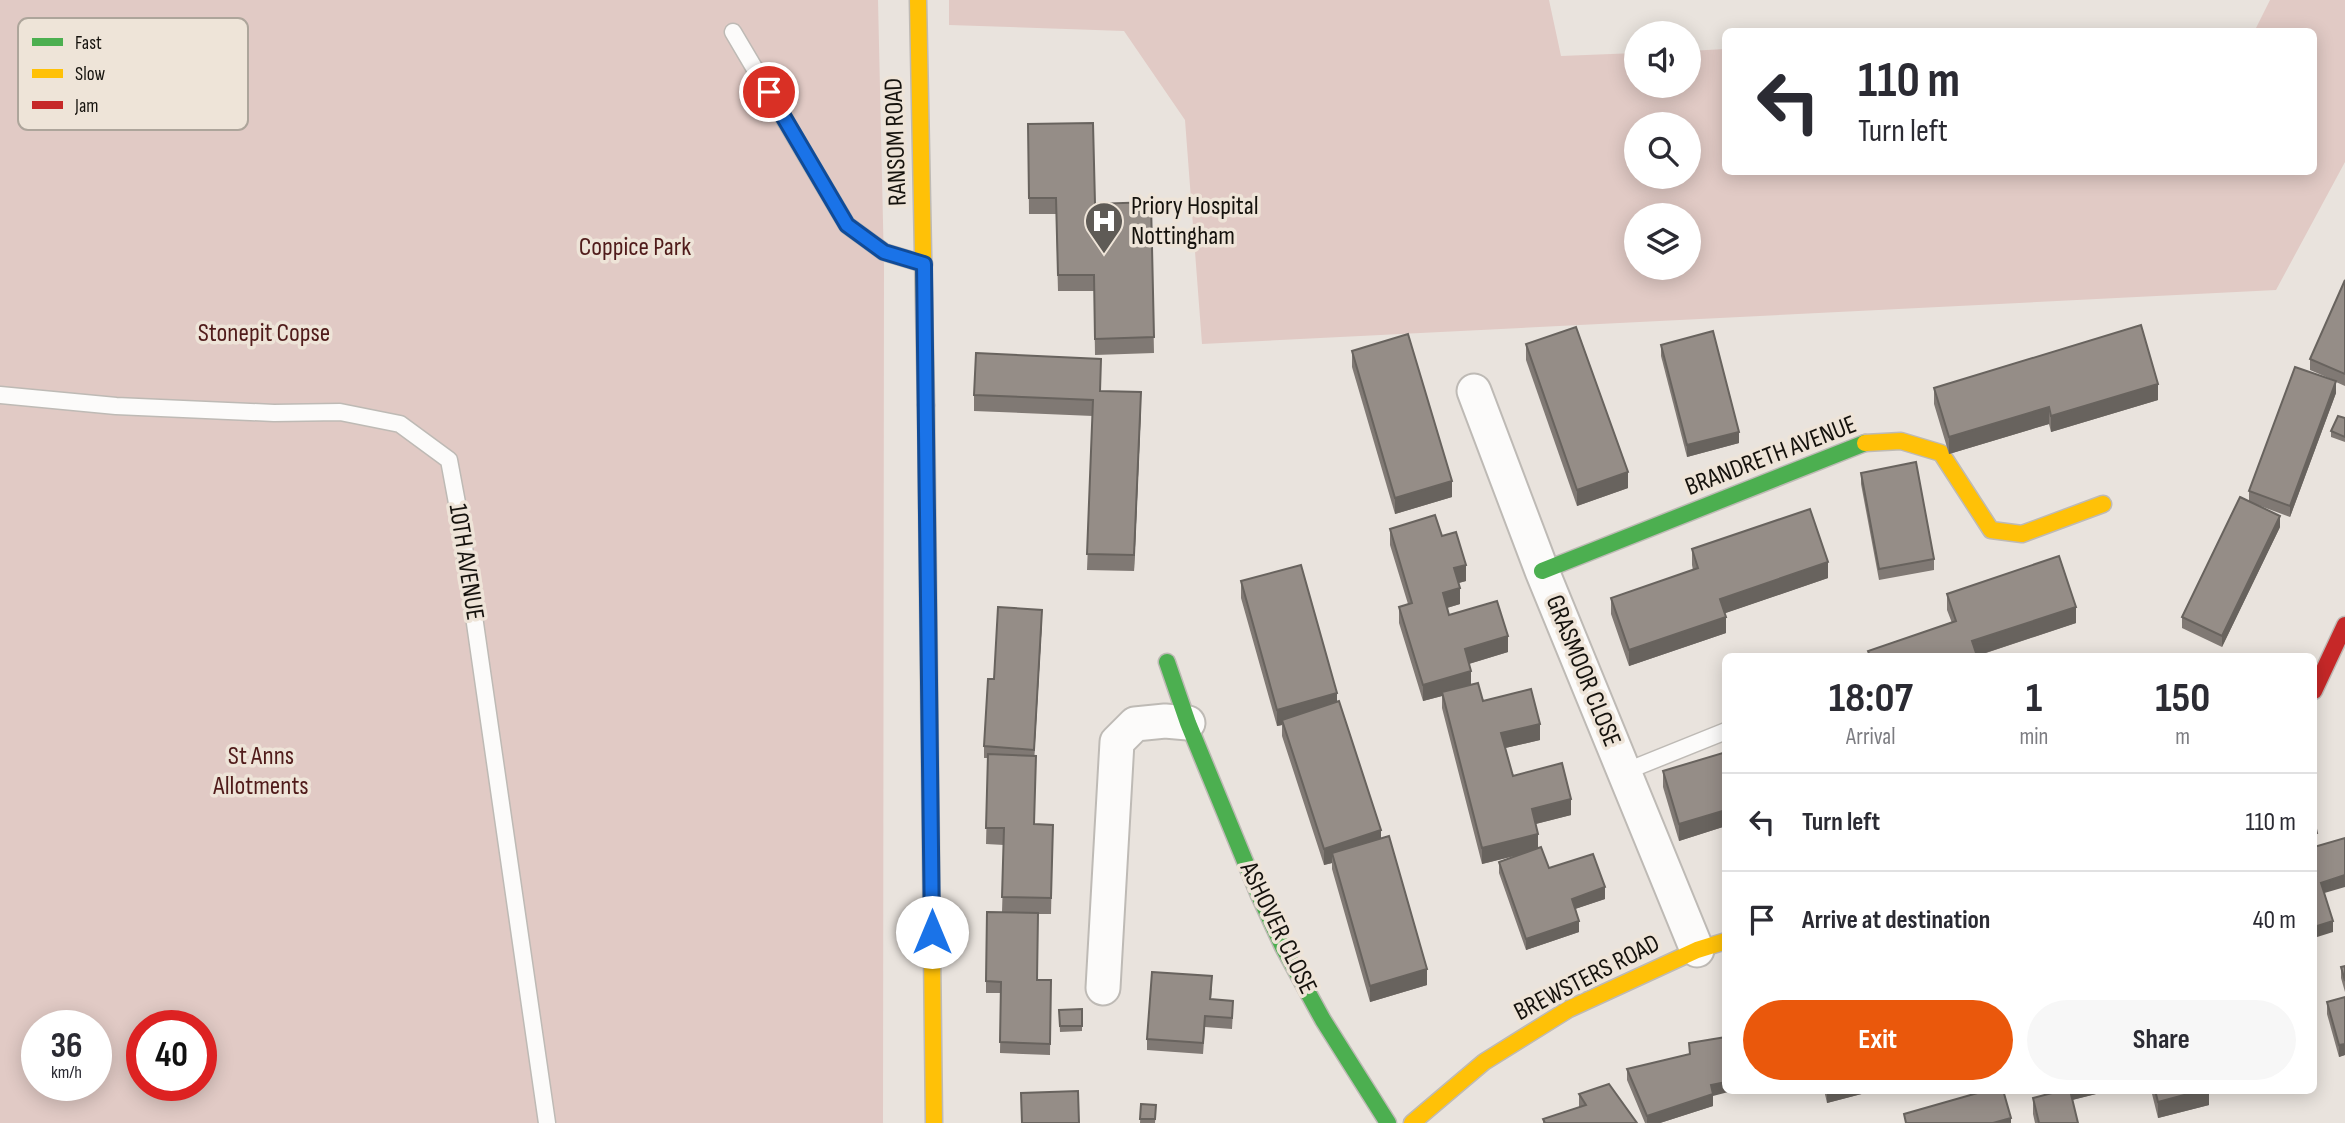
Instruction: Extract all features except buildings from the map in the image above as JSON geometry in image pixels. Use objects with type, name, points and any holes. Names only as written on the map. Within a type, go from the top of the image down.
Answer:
[{"type":"street","name":"RANSOM ROAD","points":[[918,0],[924,264],[934,1123]]},
{"type":"street","name":"GRASMOOR CLOSE","points":[[1474,391],[1542,570],[1624,772],[1711,945]]},
{"type":"street","name":"BRANDRETH AVENUE","points":[[1542,570],[1863,443],[1901,441],[1941,453],[1991,530],[2022,534],[2104,504]]},
{"type":"street","points":[[2317,685],[2345,625]]},
{"type":"street","name":"ASHOVER CLOSE","points":[[1167,662],[1188,723],[1258,894],[1283,947],[1323,1020],[1388,1123]]},
{"type":"street","points":[[1103,988],[1117,742],[1135,724],[1165,721],[1188,723]]},
{"type":"street","name":"BREWSTERS ROAD","points":[[1412,1123],[1484,1062],[1569,1009],[1711,945]]},
{"type":"lane","points":[[733,32],[847,225],[884,252],[924,264]]},
{"type":"lane","name":"10TH AVENUE","points":[[0,395],[170,408],[274,413],[340,412],[400,424],[449,460],[460,519],[547,1123]]},
{"type":"lane","points":[[1624,772],[1722,733]]},
{"type":"green space","points":[[0,0],[878,0],[884,266],[883,1123],[0,1123]]},
{"type":"green space","points":[[949,0],[1549,0],[1561,56],[1624,53],[1624,98],[1701,98],[1701,50],[1722,49],[1722,175],[2317,175],[2317,28],[2256,28],[2270,0],[2345,0],[2345,162],[2276,290],[1202,344],[1185,120],[1124,31],[949,25]]},
{"type":"traffic: fast","points":[[926,405],[932,952]]},
{"type":"traffic: fast","points":[[1542,571],[1865,443]]},
{"type":"traffic: fast","points":[[1167,662],[1188,723],[1283,947],[1323,1020],[1388,1123]]},
{"type":"traffic: slow","points":[[918,0],[926,405]]},
{"type":"traffic: slow","points":[[1865,443],[1901,441],[1941,453],[1991,530],[2022,534],[2103,504]]},
{"type":"traffic: slow","points":[[1412,1123],[1484,1062],[1569,1009],[1697,950],[1722,942]]},
{"type":"traffic: slow","points":[[932,952],[934,1123]]},
{"type":"traffic: jam","points":[[2317,685],[2345,625]]},
{"type":"place","name":"Priory Hospital Nottingham","points":[[1104,255]]},
{"type":"route","points":[[769,92],[847,225],[884,252],[924,264],[932,932]]},
{"type":"park label","name":"Coppice Park","points":[[635,247]]},
{"type":"park label","name":"Stonepit Copse","points":[[264,333]]},
{"type":"park label","name":"St Anns Allotments","points":[[261,771]]}]
